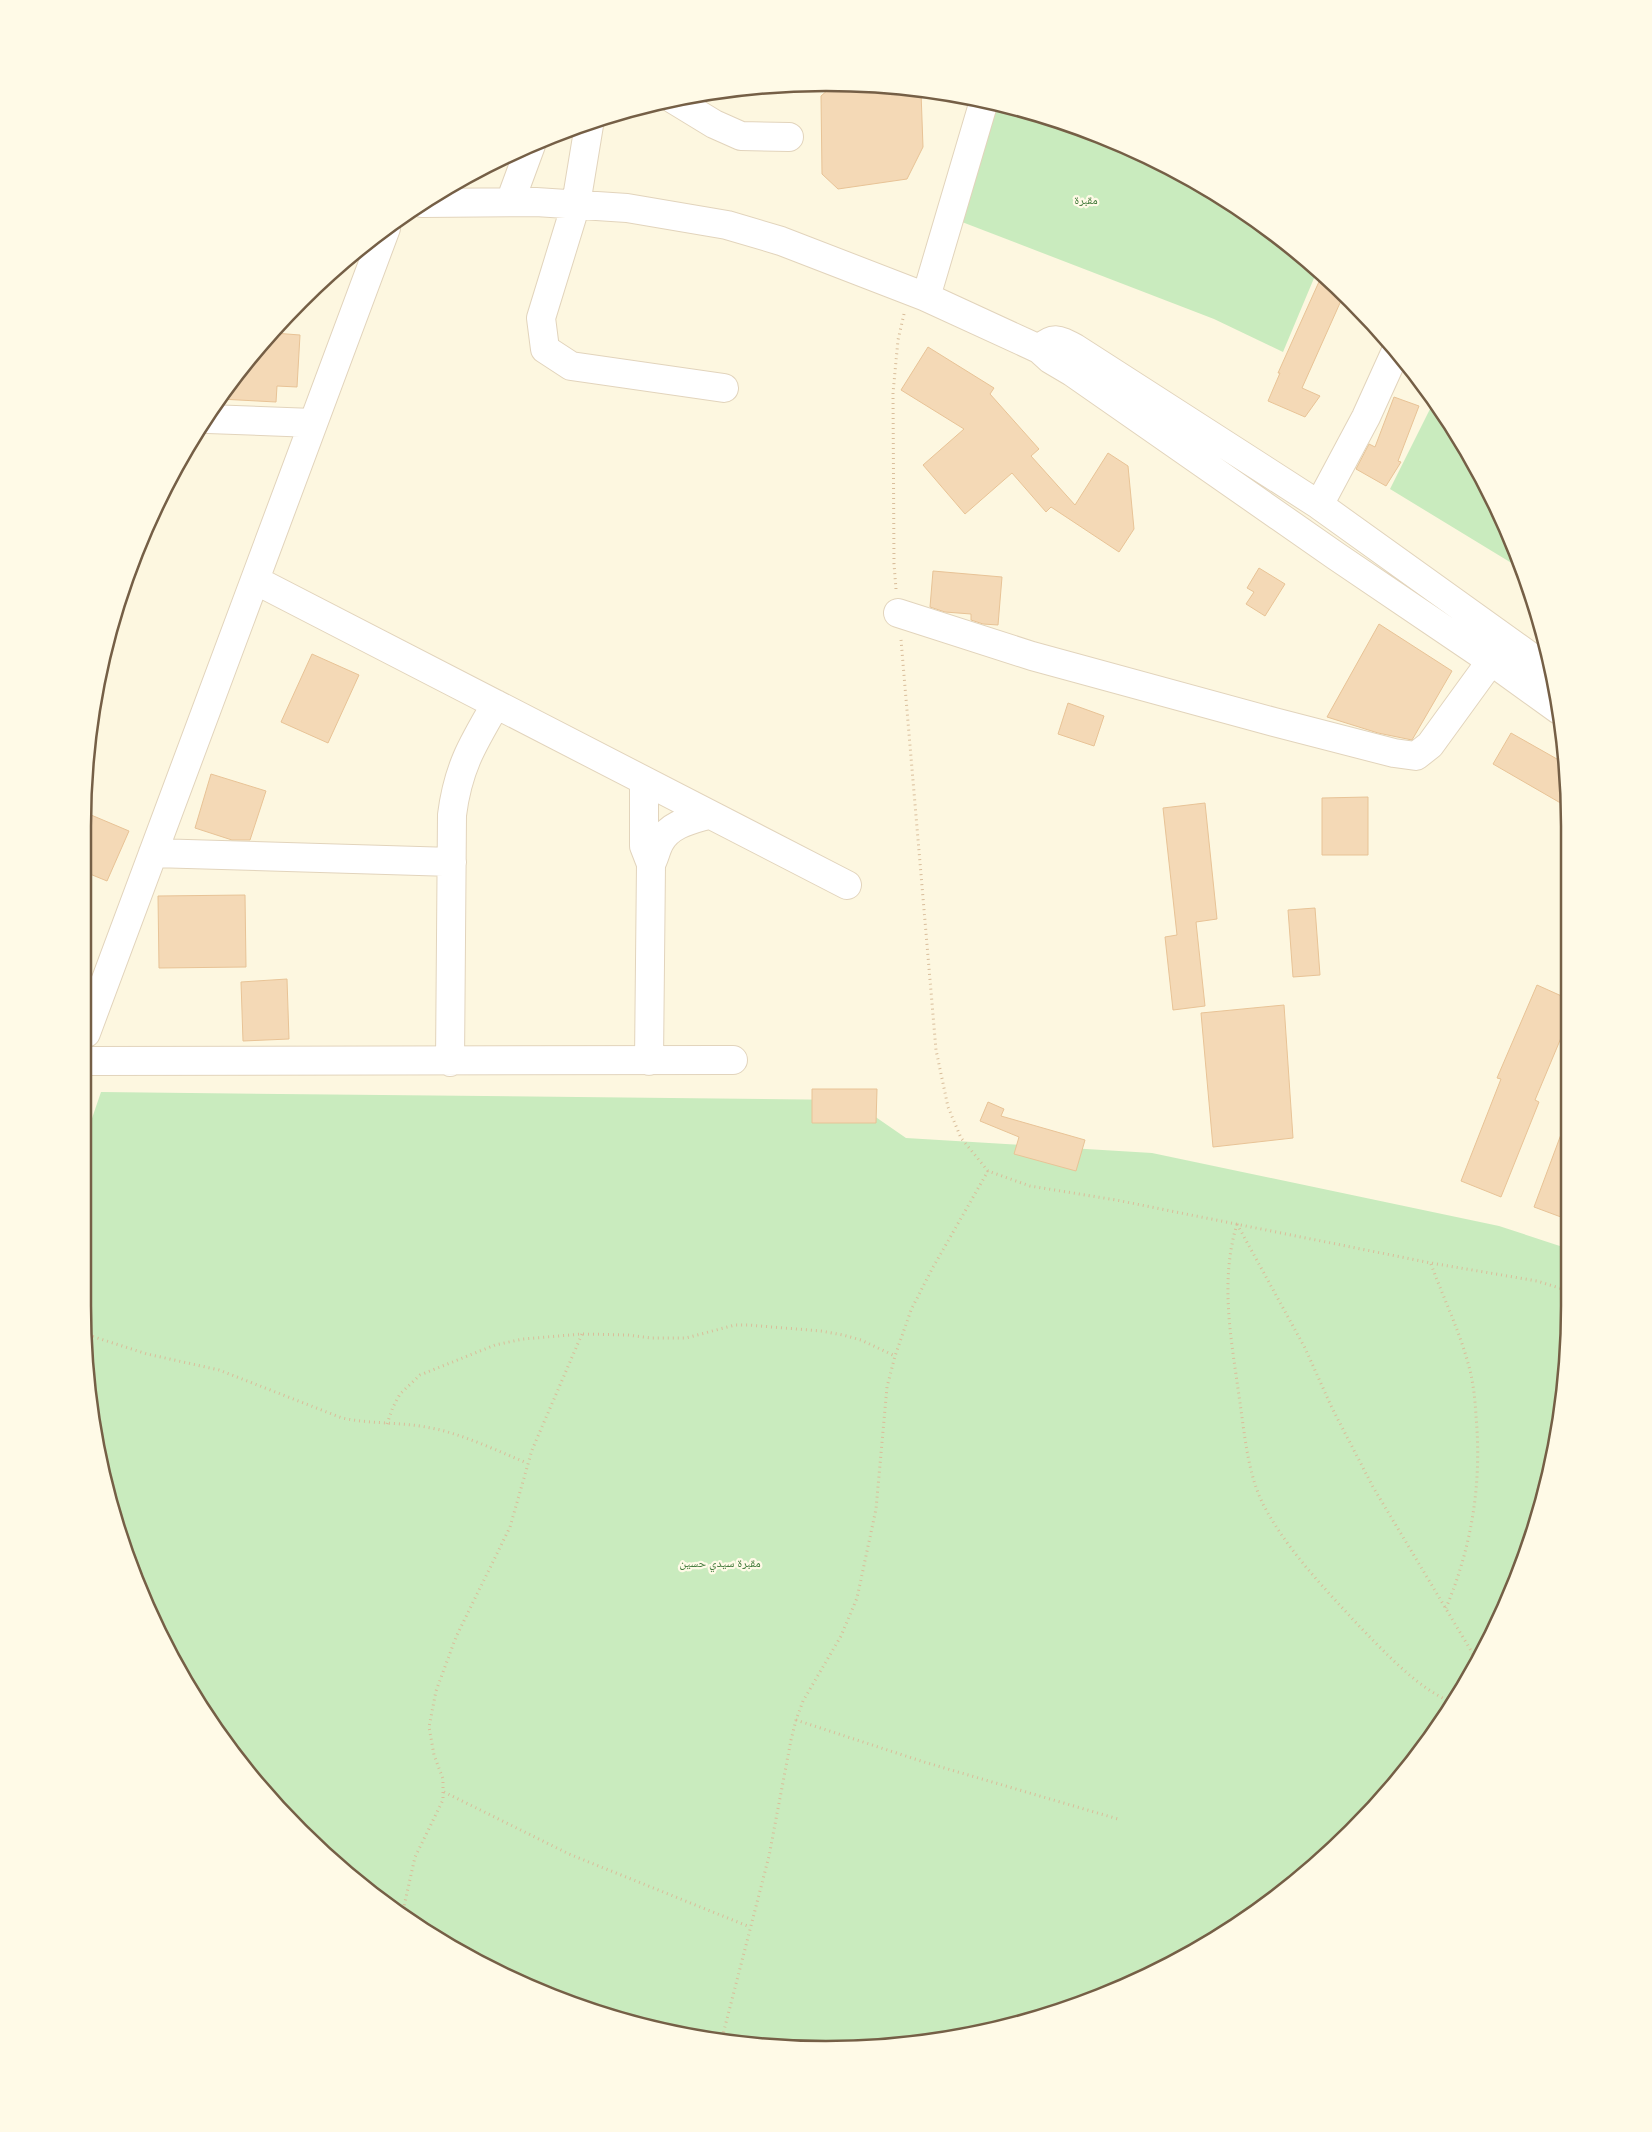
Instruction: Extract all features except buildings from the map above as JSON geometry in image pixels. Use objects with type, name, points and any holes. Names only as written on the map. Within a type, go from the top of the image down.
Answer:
[{"type":"street","points":[[682,105],[714,124],[741,136],[789,137]]},
{"type":"street","points":[[918,294],[982,108]]},
{"type":"street","points":[[588,131],[576,204],[541,318],[545,349],[571,366],[724,388]]},
{"type":"street","points":[[510,202],[527,155]]},
{"type":"street","points":[[438,203],[576,204],[627,208],[727,225],[781,241],[918,294],[1039,349],[1050,359],[1072,372],[1550,704]]},
{"type":"street","points":[[91,1020],[381,242]]},
{"type":"street","points":[[1039,349],[1053,339],[1075,348],[1319,506],[1542,662]]},
{"type":"street","points":[[1319,506],[1366,417],[1392,359]]},
{"type":"street","points":[[214,419],[313,424]]},
{"type":"street","points":[[255,580],[847,885]]},
{"type":"street","points":[[898,613],[1032,656],[1394,753],[1416,756],[1430,745],[1491,661]]},
{"type":"street","points":[[450,1062],[452,815],[455,790],[463,765],[472,746],[496,704]]},
{"type":"street","points":[[644,781],[644,846],[651,864]]},
{"type":"street","points":[[649,1061],[651,864],[660,842],[670,830],[685,822],[708,815]]},
{"type":"street","points":[[153,853],[452,862]]},
{"type":"street","points":[[91,1061],[450,1062],[733,1060]]},
{"type":"path","points":[[918,294],[898,340],[893,393],[894,564],[936,1050],[948,1107],[961,1138],[988,1171],[1030,1186],[1116,1200],[1431,1263],[1537,1281],[1561,1288]]},
{"type":"path","points":[[723,2033],[769,1856],[796,1720],[803,1700],[841,1636],[857,1598],[876,1509],[887,1386],[895,1356],[911,1310],[988,1171]]},
{"type":"path","points":[[1237,1224],[1305,1348],[1339,1423],[1373,1487],[1473,1653]]},
{"type":"path","points":[[1237,1224],[1230,1255],[1227,1311],[1251,1470],[1264,1505],[1285,1539],[1311,1573],[1346,1612],[1419,1683],[1447,1698]]},
{"type":"path","points":[[1431,1263],[1468,1363],[1475,1399],[1478,1434],[1476,1497],[1469,1542],[1459,1576],[1446,1608]]},
{"type":"path","points":[[387,1424],[400,1394],[420,1375],[495,1345],[523,1340],[582,1334],[628,1335],[673,1339],[698,1336],[735,1325],[748,1325],[821,1331],[843,1335],[861,1340],[895,1356]]},
{"type":"path","points":[[404,1907],[415,1857],[440,1809],[444,1792],[443,1780],[434,1755],[430,1735],[431,1712],[436,1691],[456,1637],[510,1527],[528,1463],[582,1334]]},
{"type":"path","points":[[92,1337],[147,1354],[219,1370],[342,1418],[412,1425],[444,1432],[490,1447],[528,1463]]},
{"type":"path","points":[[796,1720],[924,1762],[1118,1819]]},
{"type":"path","points":[[444,1792],[569,1854],[750,1927]]},
{"type":"green space","name":"مقبرة","points":[[994,111],[1062,130],[1107,147],[1151,167],[1234,215],[1273,243],[1314,278],[1283,352],[1214,319],[962,222]]},
{"type":"green space","points":[[1430,409],[1462,459],[1485,501],[1512,563],[1390,489]]},
{"type":"green space","name":"مقبرة سيدي حسين","points":[[101,1092],[851,1100],[906,1138],[1152,1153],[1499,1226],[1561,1246],[1559,1354],[1547,1449],[1536,1496],[1522,1542],[1505,1587],[1485,1631],[1437,1714],[1409,1753],[1346,1826],[1310,1858],[1273,1889],[1234,1917],[1193,1942],[1151,1965],[1107,1985],[1062,2002],[1016,2016],[969,2027],[922,2034],[826,2041],[778,2039],[683,2027],[636,2016],[590,2002],[545,1985],[501,1965],[418,1917],[379,1889],[306,1826],[274,1790],[243,1753],[215,1714],[190,1673],[167,1631],[147,1587],[130,1542],[116,1496],[105,1449],[93,1354],[91,1306],[91,1121]]}]
